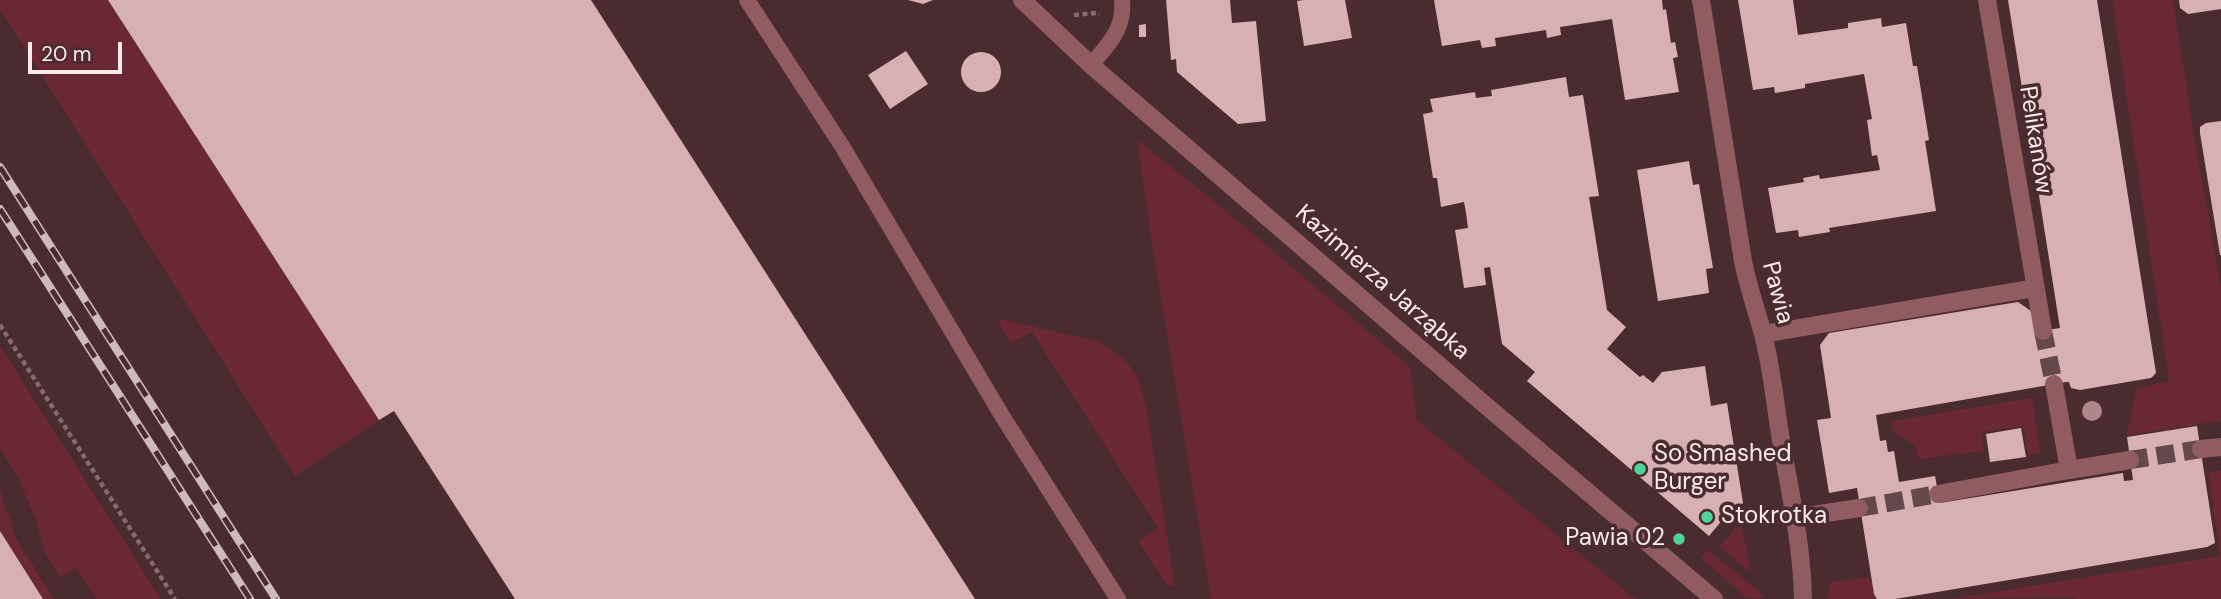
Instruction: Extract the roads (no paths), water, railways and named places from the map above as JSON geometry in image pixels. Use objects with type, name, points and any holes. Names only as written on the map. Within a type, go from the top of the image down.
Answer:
[{"type":"street","name":"Kazimierza Jarząbka","points":[[1022,0],[1091,65],[1483,404],[1714,599]]},
{"type":"street","name":"Pawia","points":[[1701,0],[1743,261],[1752,302],[1763,334],[1794,518],[1803,599]]},
{"type":"street","name":"Pelikanów","points":[[1987,0],[2043,331]]},
{"type":"street","points":[[1763,334],[2035,288]]},
{"type":"street","points":[[2054,384],[2069,470]]},
{"type":"street","points":[[1938,494],[2130,460]]},
{"type":"street","points":[[1794,518],[1860,508]]},
{"type":"lane","points":[[747,0],[842,146],[1001,414],[1118,599]]},
{"type":"lane","points":[[1091,65],[1117,33],[1123,8],[1122,0]]},
{"type":"tunnel","points":[[2043,331],[2054,384]]},
{"type":"tunnel","points":[[2130,460],[2201,449]]},
{"type":"tunnel","points":[[1859,508],[1938,494]]},
{"type":"railway","points":[[0,167],[276,599]]},
{"type":"railway","points":[[0,209],[250,599]]},
{"type":"place","name":"So Smashed Burger","points":[[1640,469]]},
{"type":"place","name":"Stokrotka","points":[[1707,517]]},
{"type":"place","name":"Pawia 02","points":[[1679,539]]}]
